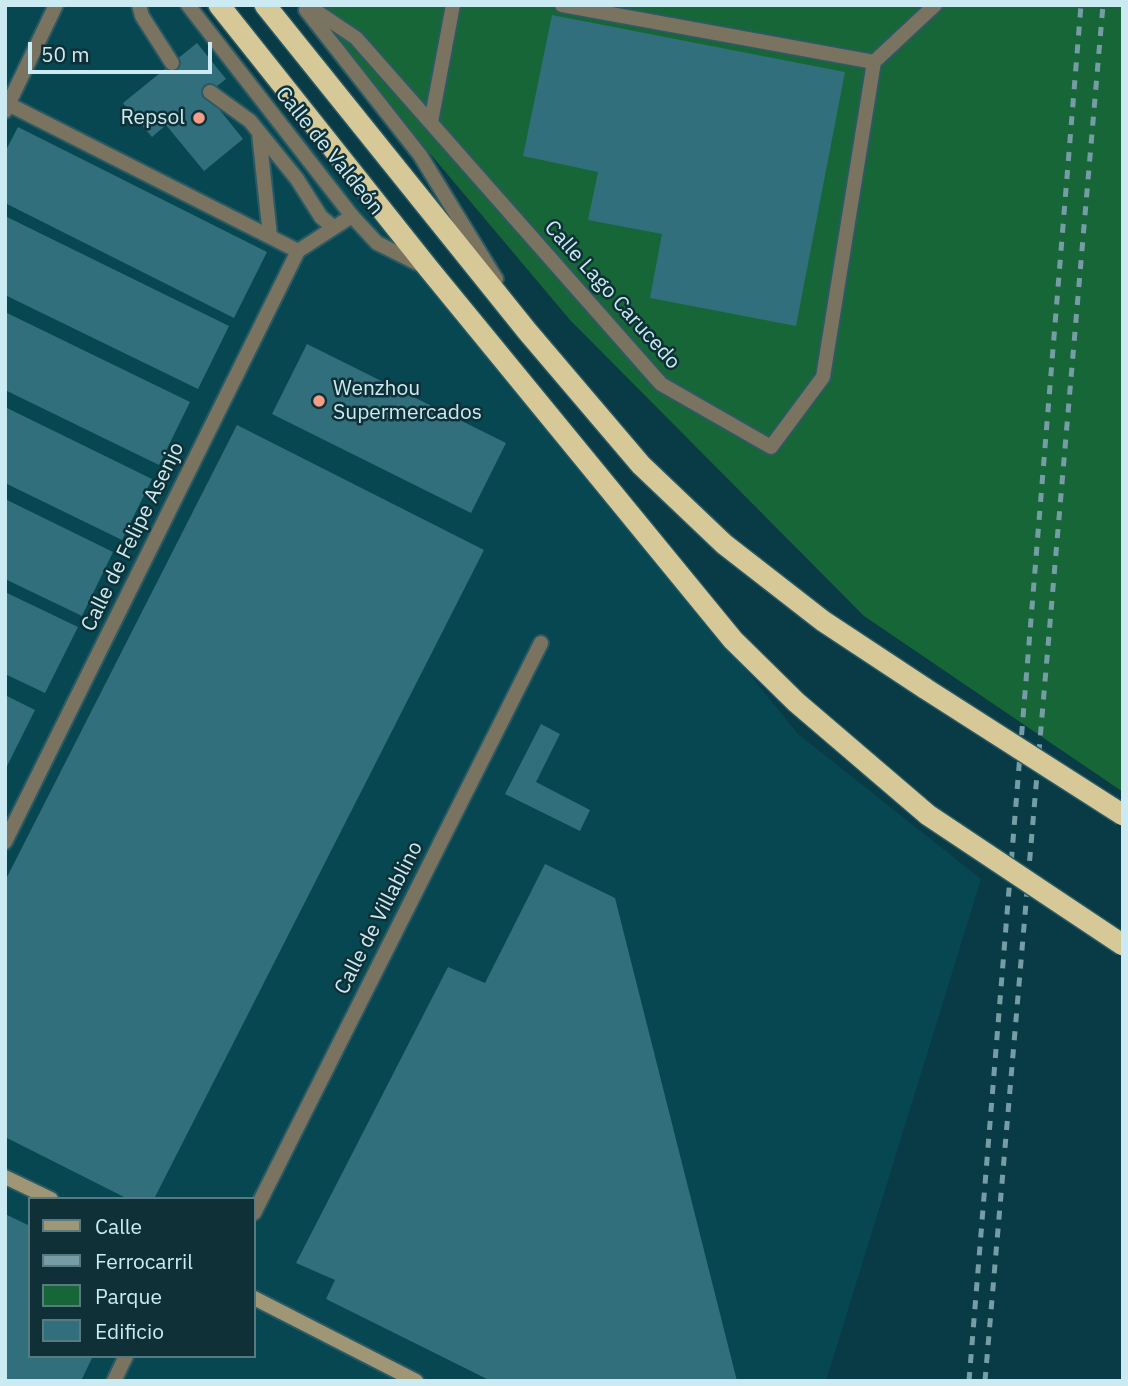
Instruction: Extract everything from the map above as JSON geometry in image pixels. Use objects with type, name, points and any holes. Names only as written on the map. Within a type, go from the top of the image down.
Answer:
[{"type":"highway","points":[[219,5],[429,269],[733,640],[796,702],[928,816],[1123,945]]},
{"type":"highway","points":[[265,5],[527,331],[641,465],[723,544],[823,621],[1123,815]]},
{"type":"street","points":[[56,5],[7,107],[298,251]]},
{"type":"street","points":[[139,5],[142,16],[172,64]]},
{"type":"street","name":"Calle de Valdeón","points":[[188,5],[352,216],[377,243],[429,269]]},
{"type":"street","points":[[305,5],[420,155],[527,331]]},
{"type":"street","name":"Calle Lago Carucedo","points":[[305,5],[356,38],[661,384],[771,447],[823,377],[874,62]]},
{"type":"street","points":[[431,122],[453,5]]},
{"type":"street","points":[[562,5],[874,62],[935,5]]},
{"type":"street","name":"Calle de Valdeón","points":[[210,92],[250,121],[298,179],[321,217],[333,227]]},
{"type":"street","name":"Calle de Valdeón","points":[[259,132],[270,236]]},
{"type":"street","name":"Calle de Felipe Asenjo","points":[[5,842],[298,251],[352,216]]},
{"type":"street","name":"Calle de Villablino","points":[[256,1209],[541,643]]},
{"type":"street","points":[[5,1177],[47,1197]]},
{"type":"street","points":[[256,1299],[416,1381]]},
{"type":"street","points":[[114,1381],[125,1358]]},
{"type":"shaded area","points":[[5,5],[191,5],[534,408],[798,734],[981,879],[826,1381],[5,1381]]},
{"type":"green space","points":[[305,5],[1123,5],[1123,792],[864,616],[570,320]]},
{"type":"building","points":[[552,15],[845,72],[796,326],[650,298],[662,234],[588,220],[598,172],[523,156]]},
{"type":"building","points":[[197,43],[226,79],[207,94],[243,139],[204,171],[166,125],[152,137],[123,103]]},
{"type":"building","points":[[18,127],[267,252],[234,318],[5,203],[5,152]]},
{"type":"building","points":[[5,216],[229,326],[198,389],[5,295]]},
{"type":"building","points":[[5,312],[190,402],[159,465],[5,390]]},
{"type":"building","points":[[307,344],[506,443],[471,513],[272,414]]},
{"type":"building","points":[[5,407],[152,479],[122,540],[5,483]]},
{"type":"building","points":[[237,425],[484,550],[155,1197],[124,1197],[5,1137],[5,881]]},
{"type":"building","points":[[5,499],[113,552],[82,616],[5,579]]},
{"type":"building","points":[[5,592],[78,627],[45,693],[5,674]]},
{"type":"building","points":[[5,695],[35,710],[5,770]]},
{"type":"building","points":[[541,724],[560,734],[536,782],[590,810],[580,831],[505,794]]},
{"type":"building","points":[[545,864],[615,898],[737,1381],[491,1381],[326,1299],[335,1280],[296,1263],[448,967],[485,983]]},
{"type":"building","points":[[5,1214],[28,1225],[28,1358],[92,1358],[81,1381],[5,1381]]},
{"type":"railway","points":[[969,1381],[1081,5]]},
{"type":"railway","points":[[985,1381],[1103,5]]},
{"type":"place","name":"Repsol","points":[[199,118]]},
{"type":"place","name":"Wenzhou Supermercados","points":[[319,401]]}]
